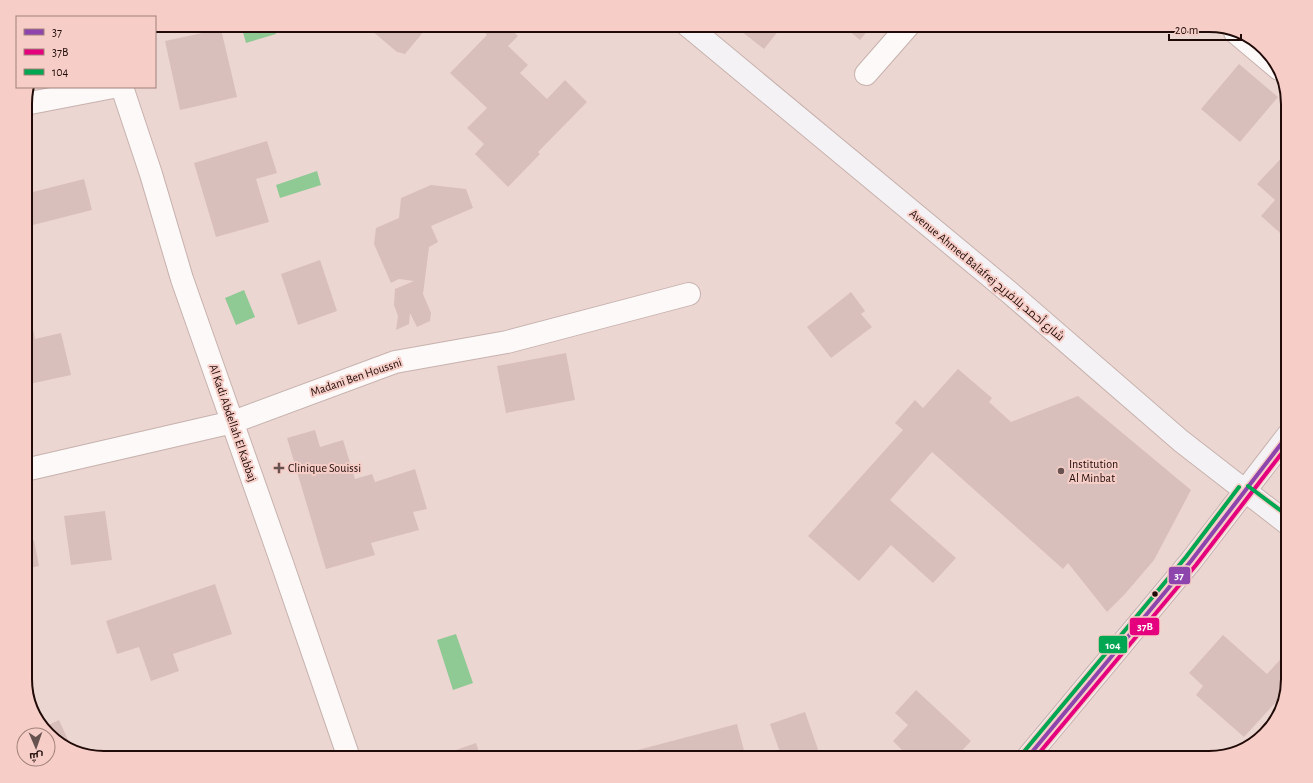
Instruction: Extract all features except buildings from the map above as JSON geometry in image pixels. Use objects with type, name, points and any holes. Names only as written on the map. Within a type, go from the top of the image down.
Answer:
[{"type":"main road","name":"Avenue Ahmed Balafrej شارع أحمد بلافريج","points":[[695,32],[1009,292],[1181,441],[1281,519]]},
{"type":"main road","points":[[1033,751],[1191,561],[1281,444]]},
{"type":"street","points":[[866,74],[903,32]]},
{"type":"street","points":[[1252,47],[1260,53]]},
{"type":"street","points":[[32,103],[108,88]]},
{"type":"street","name":"Al Kadi Abdellah El Kabbaj","points":[[122,88],[151,174],[182,279],[347,751]]},
{"type":"street","name":"Madani Ben Houssni","points":[[32,468],[233,422],[395,362],[507,342],[689,294]]},
{"type":"shaded area","points":[[243,32],[275,32],[276,34],[246,43]]},
{"type":"shaded area","points":[[317,171],[321,185],[280,198],[276,185]]},
{"type":"shaded area","points":[[244,290],[255,317],[236,325],[225,298]]},
{"type":"shaded area","points":[[456,634],[473,683],[453,690],[437,640]]},
{"type":"transit line","name":"37","points":[[1033,751],[1191,561],[1281,444]]},
{"type":"transit line","name":"37B","points":[[1041,751],[1196,565],[1281,454]]},
{"type":"transit line","name":"104","points":[[1248,486],[1281,511]]},
{"type":"transit line","name":"104","points":[[1024,751],[1186,557],[1239,487]]},
{"type":"place","name":"Clinique Souissi","points":[[279,468]]},
{"type":"place","name":"Institution Al Minbat","points":[[1061,471]]}]
